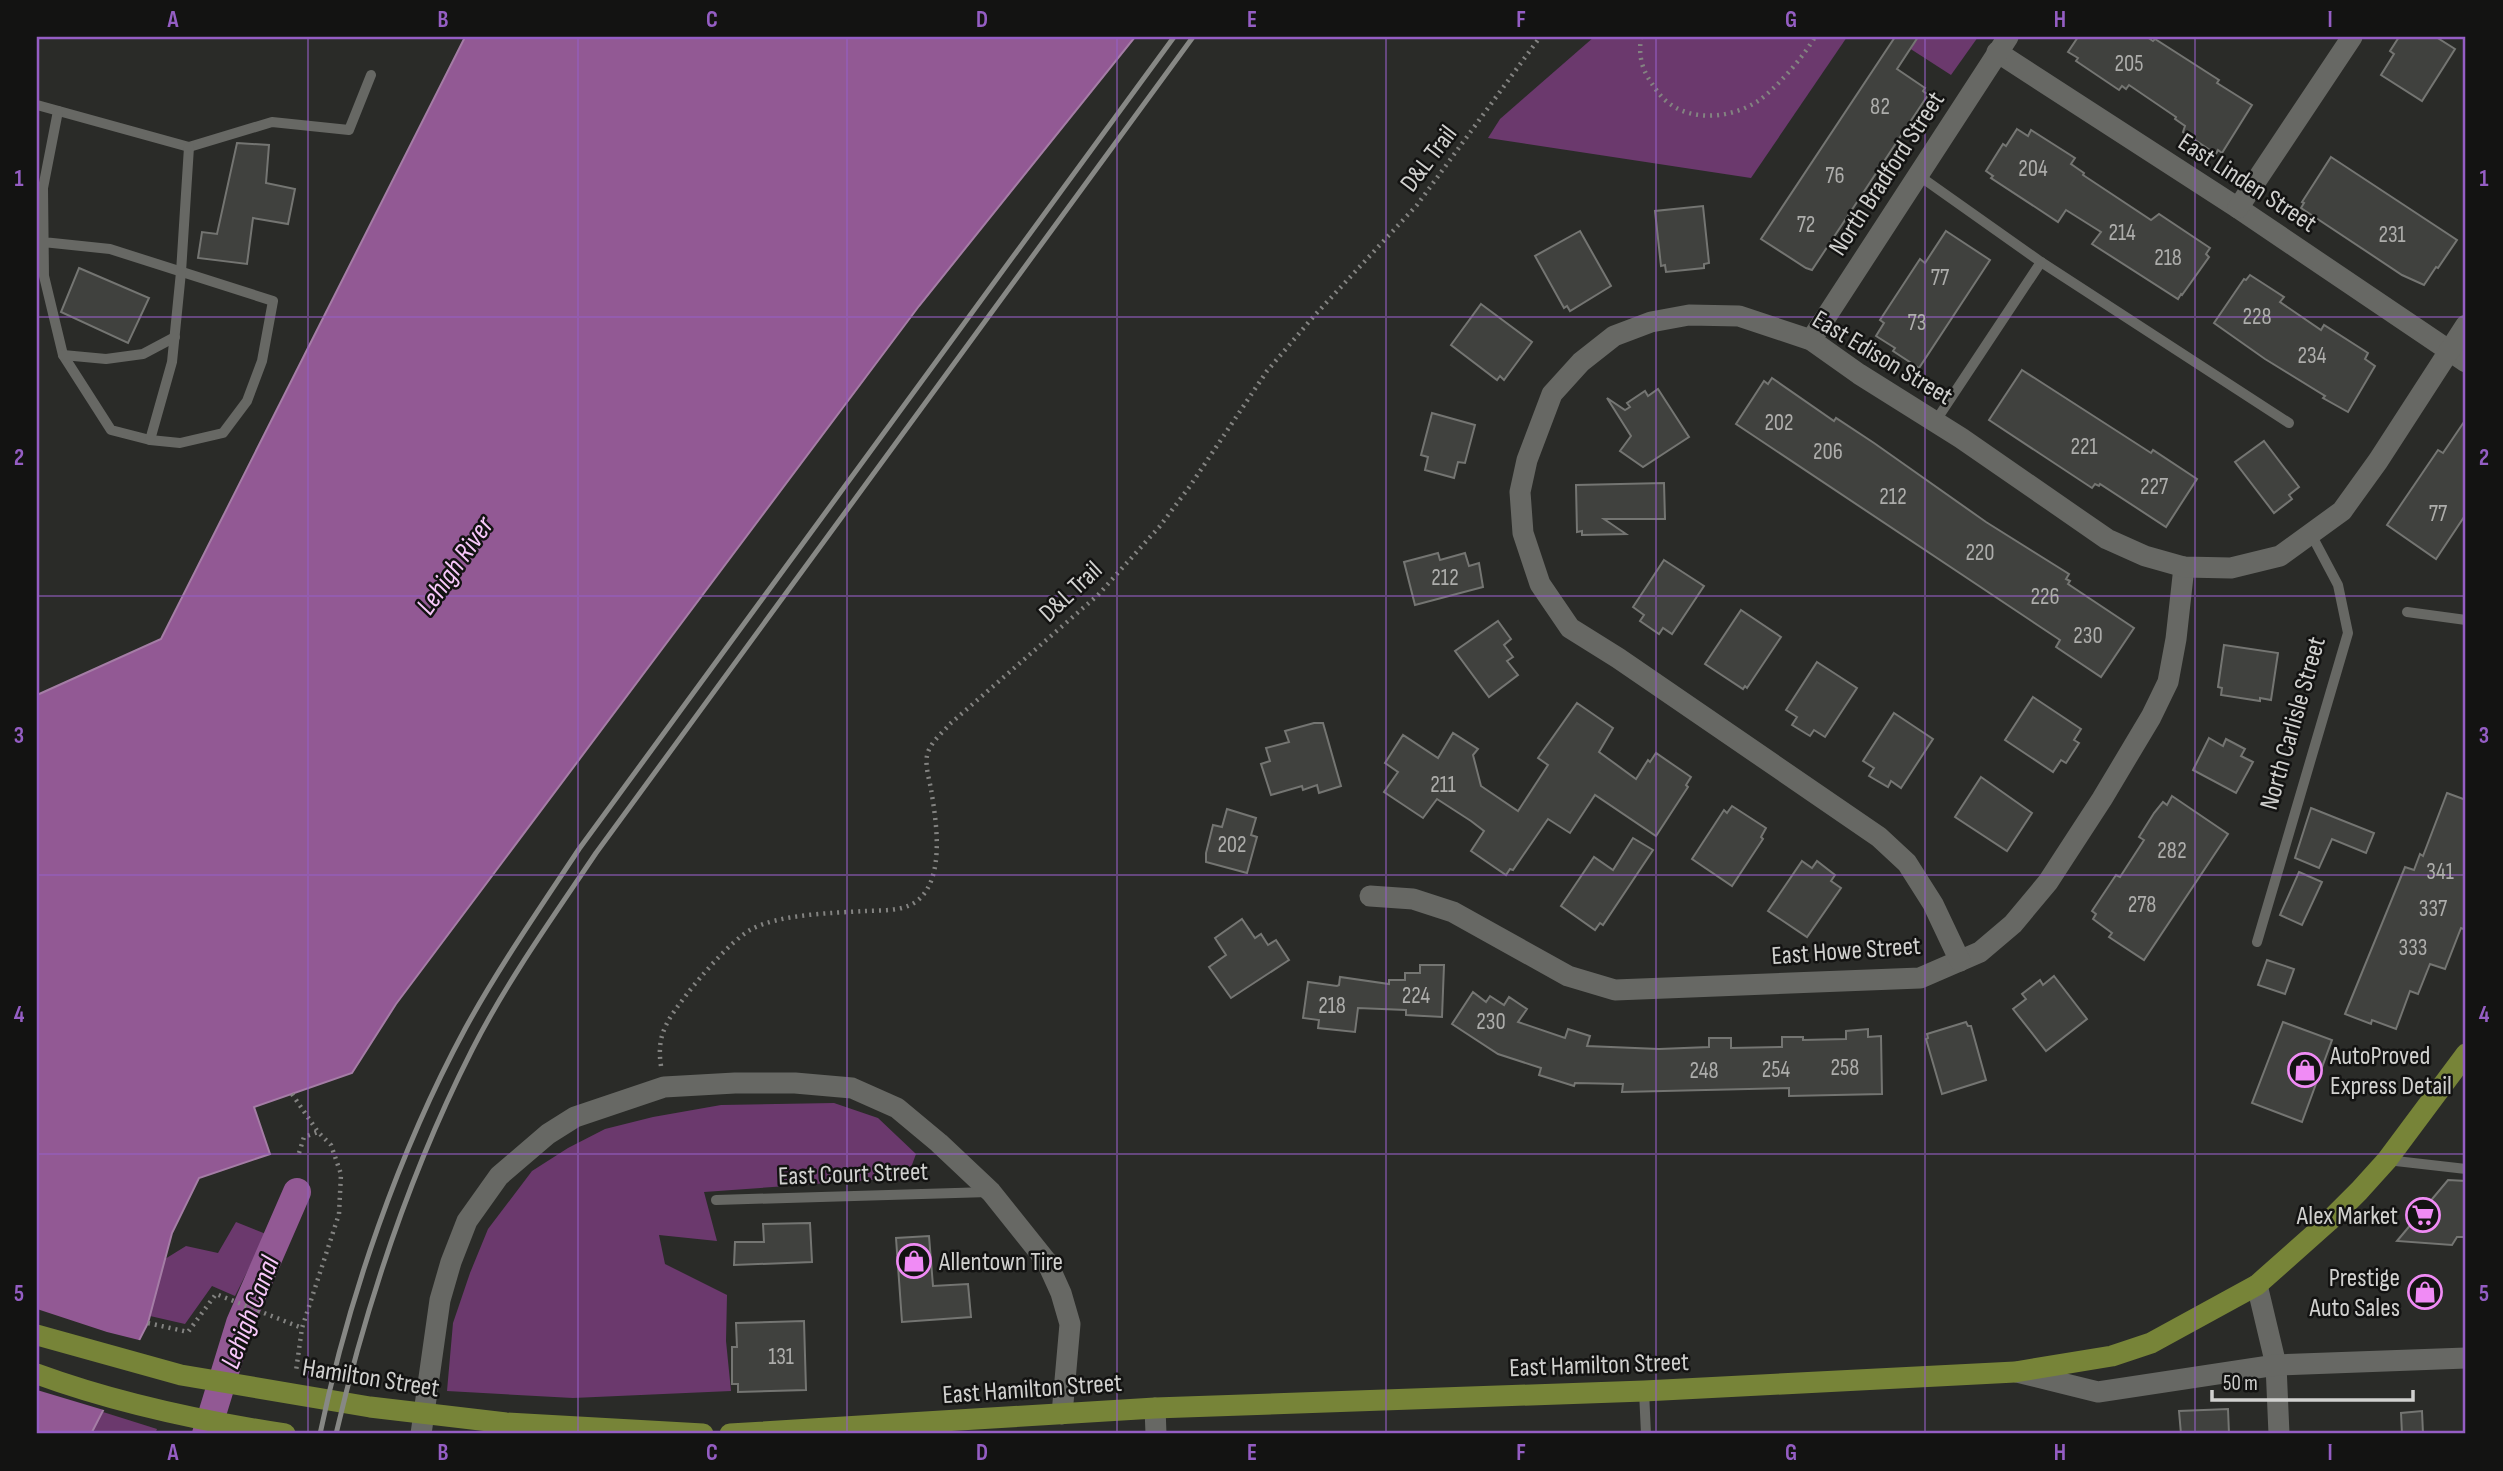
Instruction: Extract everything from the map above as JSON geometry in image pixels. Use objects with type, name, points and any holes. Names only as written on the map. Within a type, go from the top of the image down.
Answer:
[{"type":"main road","points":[[2015,1371],[2112,1356],[2151,1343],[2257,1284],[2329,1221],[2387,1160],[2466,1054]]},
{"type":"main road","name":"Hamilton Street","points":[[37,1335],[181,1375],[370,1407],[506,1423],[703,1434]]},
{"type":"main road","name":"East Hamilton Street","points":[[730,1434],[1155,1408],[1644,1391],[2015,1371]]},
{"type":"main road","points":[[37,1374],[66,1385],[219,1424],[285,1434]]},
{"type":"street","points":[[2238,208],[2352,37]]},
{"type":"street","name":"East Linden Street","points":[[2002,45],[2458,357]]},
{"type":"street","name":"North Bradford Street","points":[[1811,340],[2002,45]]},
{"type":"street","name":"East Edison Street","points":[[1960,961],[1933,904],[1907,863],[1878,837],[1618,657],[1570,628],[1540,584],[1523,533],[1520,492],[1527,460],[1552,394],[1581,362],[1614,337],[1651,322],[1689,315],[1739,316],[1811,340],[2107,539],[2145,556],[2184,567],[2231,568],[2280,556],[2311,534]]},
{"type":"street","points":[[2311,534],[2342,511],[2458,357],[2466,325]]},
{"type":"street","name":"East Howe Street","points":[[1370,896],[1413,900],[1453,912],[1568,976],[1615,989],[1920,978],[1980,952],[2013,924],[2048,882],[2102,799],[2151,717],[2168,682],[2184,567]]},
{"type":"street","points":[[421,1434],[440,1300],[467,1221],[499,1177],[548,1134],[575,1117],[664,1087],[796,1083],[852,1088],[897,1108],[991,1192],[1046,1262],[1061,1293],[1070,1324],[1062,1414]]},
{"type":"street","points":[[2257,1284],[2276,1365],[2279,1434]]},
{"type":"street","name":"East Hamilton Street","points":[[2015,1371],[2098,1392],[2276,1365],[2466,1358]]},
{"type":"street","points":[[1155,1408],[1156,1434]]},
{"type":"lane","points":[[37,105],[189,147],[272,122],[349,131],[371,75]]},
{"type":"lane","points":[[43,242],[110,249],[273,301],[262,361],[247,401],[223,433],[180,443],[150,440],[111,430],[63,355],[44,276],[43,242],[43,188],[58,111]]},
{"type":"lane","points":[[150,440],[172,362],[189,147]]},
{"type":"lane","points":[[1918,175],[2041,262],[2289,423]]},
{"type":"lane","points":[[1935,422],[2041,262]]},
{"type":"lane","points":[[63,355],[106,359],[143,354],[175,337]]},
{"type":"lane","name":"North Carlisle Street","points":[[2257,942],[2348,633],[2338,585],[2311,534]]},
{"type":"lane","points":[[2407,612],[2466,620]]},
{"type":"lane","points":[[2387,1160],[2466,1169]]},
{"type":"lane","name":"East Court Street","points":[[716,1200],[991,1192]]},
{"type":"lane","points":[[1644,1391],[1646,1434]]},
{"type":"path","name":"D&L Trail","points":[[664,1087],[659,1051],[660,1036],[698,980],[750,930],[785,918],[900,909],[918,900],[930,882],[936,860],[937,830],[927,765],[927,754],[934,742],[985,692],[1098,595],[1160,526],[1267,371],[1417,205],[1540,37]]},
{"type":"path","points":[[1641,37],[1638,54],[1647,78],[1661,98],[1675,109],[1699,117],[1732,113],[1759,100],[1807,51],[1815,37]]},
{"type":"path","points":[[148,1323],[188,1332],[216,1294],[302,1328],[339,1214],[341,1174],[331,1145],[318,1132],[292,1094]]},
{"type":"path","points":[[299,1153],[304,1137],[318,1132]]},
{"type":"shaded area","points":[[1594,37],[1847,37],[1751,178],[1488,138],[1500,119]]},
{"type":"shaded area","points":[[1892,37],[1978,37],[1951,75]]},
{"type":"shaded area","points":[[834,1103],[878,1118],[916,1154],[906,1181],[885,1179],[704,1192],[717,1241],[659,1235],[665,1264],[727,1295],[726,1341],[731,1391],[573,1398],[447,1391],[453,1323],[470,1273],[488,1229],[532,1171],[605,1129],[653,1117],[721,1105]]},
{"type":"shaded area","points":[[236,1222],[266,1234],[235,1296],[212,1286],[185,1324],[150,1316],[165,1259],[186,1246],[218,1253]]},
{"type":"shaded area","points":[[103,1412],[157,1429],[155,1434],[91,1434]]},
{"type":"water","name":"Lehigh River","points":[[465,37],[1135,37],[919,306],[396,1004],[352,1073],[254,1107],[270,1154],[199,1178],[172,1233],[148,1323],[91,1434],[37,1434],[37,695],[161,639]]},
{"type":"pier","points":[[37,1309],[143,1341],[107,1411],[37,1390]]},
{"type":"building","points":[[1895,37],[1918,37],[1897,69],[1925,88],[1923,91],[1928,95],[1812,270],[1806,268],[1761,239]]},
{"type":"building","points":[[2078,37],[2155,39],[2219,80],[2217,83],[2252,105],[2222,153],[2218,150],[2216,154],[2183,132],[2185,126],[2175,119],[2176,117],[2129,85],[2126,89],[2122,86],[2119,90],[2076,61],[2078,58],[2068,52]]},
{"type":"building","points":[[2399,37],[2436,37],[2455,49],[2422,101],[2381,75],[2394,54],[2390,51]]},
{"type":"building","points":[[2017,129],[2028,136],[2031,130],[2075,158],[2071,164],[2084,173],[2083,175],[2151,220],[2159,214],[2210,248],[2206,254],[2209,257],[2178,299],[2092,244],[2101,232],[2066,210],[2058,222],[1991,178],[1993,176],[1986,171],[2003,144],[2006,146]]},
{"type":"building","points":[[237,143],[269,145],[266,183],[295,189],[288,224],[253,218],[247,264],[198,258],[202,232],[217,234]]},
{"type":"building","points":[[2331,157],[2457,240],[2424,285],[2402,275],[2301,208],[2304,203],[2302,202]]},
{"type":"building","points":[[1703,206],[1709,263],[1704,264],[1704,268],[1666,272],[1665,265],[1661,266],[1655,211]]},
{"type":"building","points":[[1580,231],[1611,286],[1570,311],[1567,306],[1564,308],[1535,256]]},
{"type":"building","points":[[1946,231],[1990,260],[1919,368],[1876,336],[1884,323],[1880,320],[1920,259],[1925,263]]},
{"type":"building","points":[[79,268],[149,298],[128,343],[61,312]]},
{"type":"building","points":[[2250,275],[2284,297],[2280,302],[2321,330],[2324,325],[2368,353],[2365,359],[2375,366],[2348,412],[2323,398],[2325,396],[2214,323],[2244,279]]},
{"type":"building","points":[[1481,304],[1532,342],[1504,380],[1500,376],[1497,380],[1451,345]]},
{"type":"building","points":[[2022,370],[2151,453],[2153,450],[2197,479],[2166,527],[2100,484],[2095,484],[2092,488],[1989,420]]},
{"type":"building","points":[[1772,378],[1834,421],[1836,418],[1874,443],[1986,522],[2069,574],[2066,579],[2070,581],[2068,584],[2134,628],[2101,677],[2056,647],[2060,640],[1736,424],[1764,381],[1768,384]]},
{"type":"building","points":[[1658,389],[1689,437],[1643,467],[1620,451],[1631,436],[1607,398],[1625,410],[1630,407],[1627,403],[1645,391],[1648,396]]},
{"type":"building","points":[[1432,413],[1475,425],[1465,463],[1458,462],[1454,478],[1425,470],[1428,457],[1421,455]]},
{"type":"building","points":[[2466,419],[2466,514],[2436,559],[2387,525],[2438,450],[2443,453]]},
{"type":"building","points":[[2264,441],[2299,487],[2289,495],[2292,499],[2274,513],[2235,462]]},
{"type":"building","points":[[1664,483],[1665,519],[1604,519],[1626,534],[1582,535],[1582,531],[1577,532],[1576,485]]},
{"type":"building","points":[[1438,553],[1440,560],[1465,553],[1469,566],[1479,563],[1483,587],[1415,605],[1404,562]]},
{"type":"building","points":[[1664,560],[1704,586],[1672,634],[1663,628],[1659,634],[1640,621],[1644,615],[1633,607]]},
{"type":"building","points":[[1741,610],[1781,637],[1747,688],[1745,686],[1743,689],[1705,664]]},
{"type":"building","points":[[1498,621],[1511,639],[1504,645],[1513,657],[1507,661],[1518,675],[1489,697],[1455,651]]},
{"type":"building","points":[[2224,645],[2278,653],[2271,700],[2221,695],[2222,688],[2218,687]]},
{"type":"building","points":[[1817,662],[1857,688],[1825,737],[1814,730],[1810,736],[1792,725],[1797,717],[1786,710]]},
{"type":"building","points":[[2033,697],[2081,729],[2074,740],[2079,743],[2066,763],[2061,760],[2053,772],[2005,740]]},
{"type":"building","points":[[1577,703],[1613,728],[1599,752],[1636,779],[1656,753],[1691,777],[1686,785],[1688,787],[1656,836],[1595,795],[1570,833],[1548,819],[1513,870],[1510,869],[1506,875],[1471,851],[1484,831],[1471,821],[1437,799],[1423,818],[1384,792],[1398,772],[1385,763],[1403,735],[1438,758],[1453,733],[1478,749],[1473,755],[1481,786],[1518,811],[1548,765],[1538,758]]},
{"type":"building","points":[[1894,713],[1933,739],[1901,788],[1891,781],[1888,787],[1869,776],[1874,768],[1863,761]]},
{"type":"building","points":[[1323,723],[1341,786],[1319,793],[1317,785],[1303,790],[1302,786],[1271,795],[1261,764],[1270,761],[1266,748],[1289,742],[1285,731]]},
{"type":"building","points":[[2209,738],[2223,746],[2226,739],[2245,749],[2241,756],[2253,762],[2236,793],[2193,770]]},
{"type":"building","points":[[1981,777],[2032,813],[2007,851],[1955,817]]},
{"type":"building","points":[[2447,793],[2466,800],[2466,930],[2461,928],[2445,969],[2430,964],[2418,994],[2410,991],[2396,1029],[2372,1020],[2371,1024],[2345,1014],[2405,867],[2414,870],[2420,854],[2423,856]]},
{"type":"building","points":[[2172,796],[2228,834],[2144,960],[2109,937],[2112,933],[2093,919],[2096,914],[2092,911],[2116,875],[2120,877],[2144,840],[2139,837],[2154,813],[2163,802],[2167,805]]},
{"type":"building","points":[[1732,806],[1766,828],[1761,837],[1763,839],[1732,886],[1692,859],[1724,810],[1727,813]]},
{"type":"building","points":[[2311,808],[2374,833],[2366,853],[2332,839],[2319,868],[2295,858]]},
{"type":"building","points":[[1227,809],[1256,818],[1251,835],[1257,837],[1247,873],[1206,862],[1213,825],[1222,827]]},
{"type":"building","points":[[1633,838],[1653,850],[1603,925],[1600,923],[1595,930],[1561,906],[1594,857],[1613,870]]},
{"type":"building","points":[[1802,861],[1812,868],[1817,861],[1835,875],[1831,881],[1841,888],[1807,937],[1768,911]]},
{"type":"building","points":[[2299,872],[2322,882],[2302,925],[2280,915]]},
{"type":"building","points":[[1242,919],[1255,938],[1261,934],[1268,945],[1276,940],[1289,960],[1231,998],[1209,967],[1226,955],[1215,938]]},
{"type":"building","points":[[2267,960],[2294,969],[2285,994],[2258,985]]},
{"type":"building","points":[[1420,965],[1444,965],[1442,1017],[1406,1015],[1406,1010],[1358,1008],[1355,1032],[1318,1028],[1319,1020],[1303,1018],[1308,982],[1337,986],[1340,977],[1389,984],[1389,980],[1405,980],[1405,973],[1420,973]]},
{"type":"building","points":[[2054,976],[2087,1019],[2046,1051],[2013,1009],[2026,999],[2022,994],[2040,980],[2043,985]]},
{"type":"building","points":[[1473,992],[1486,1002],[1490,996],[1504,1005],[1509,997],[1527,1009],[1518,1022],[1565,1038],[1568,1029],[1590,1036],[1587,1046],[1659,1049],[1709,1047],[1709,1038],[1731,1038],[1731,1048],[1782,1047],[1782,1037],[1803,1037],[1803,1040],[1846,1039],[1846,1031],[1868,1029],[1868,1037],[1881,1036],[1882,1094],[1789,1096],[1789,1088],[1622,1092],[1623,1084],[1575,1083],[1574,1086],[1539,1075],[1541,1068],[1498,1054],[1452,1024]]},
{"type":"building","points":[[1966,1022],[1971,1026],[1986,1080],[1942,1094],[1926,1039],[1927,1034]]},
{"type":"building","points":[[2283,1022],[2332,1040],[2302,1122],[2252,1103]]},
{"type":"building","points":[[2448,1180],[2466,1181],[2466,1237],[2457,1237],[2452,1245],[2397,1241]]},
{"type":"building","points":[[810,1223],[812,1262],[734,1265],[735,1242],[764,1242],[763,1224]]},
{"type":"building","name":"Allentown Tire","points":[[929,1236],[933,1286],[968,1284],[971,1317],[902,1322],[896,1238]]},
{"type":"building","points":[[804,1321],[806,1390],[738,1392],[738,1384],[732,1384],[732,1347],[737,1347],[736,1323]]},
{"type":"building","points":[[2228,1409],[2229,1434],[2181,1434],[2179,1411]]},
{"type":"building","points":[[2422,1411],[2423,1434],[2402,1434],[2401,1413]]},
{"type":"waterway","name":"Lehigh Canal","points":[[206,1434],[240,1323],[297,1192]]},
{"type":"railway","points":[[320,1434],[345,1331],[378,1227],[418,1125],[465,1029],[492,983],[579,849],[1174,37]]},
{"type":"railway","points":[[336,1434],[376,1287],[410,1190],[472,1050],[515,974],[596,853],[1193,37]]},
{"type":"place","name":"AutoProved Express Detail","points":[[2305,1070]]},
{"type":"place","name":"Alex Market","points":[[2423,1215]]},
{"type":"place","name":"Allentown Tire","points":[[914,1261]]},
{"type":"place","name":"Prestige Auto Sales","points":[[2425,1292]]}]
